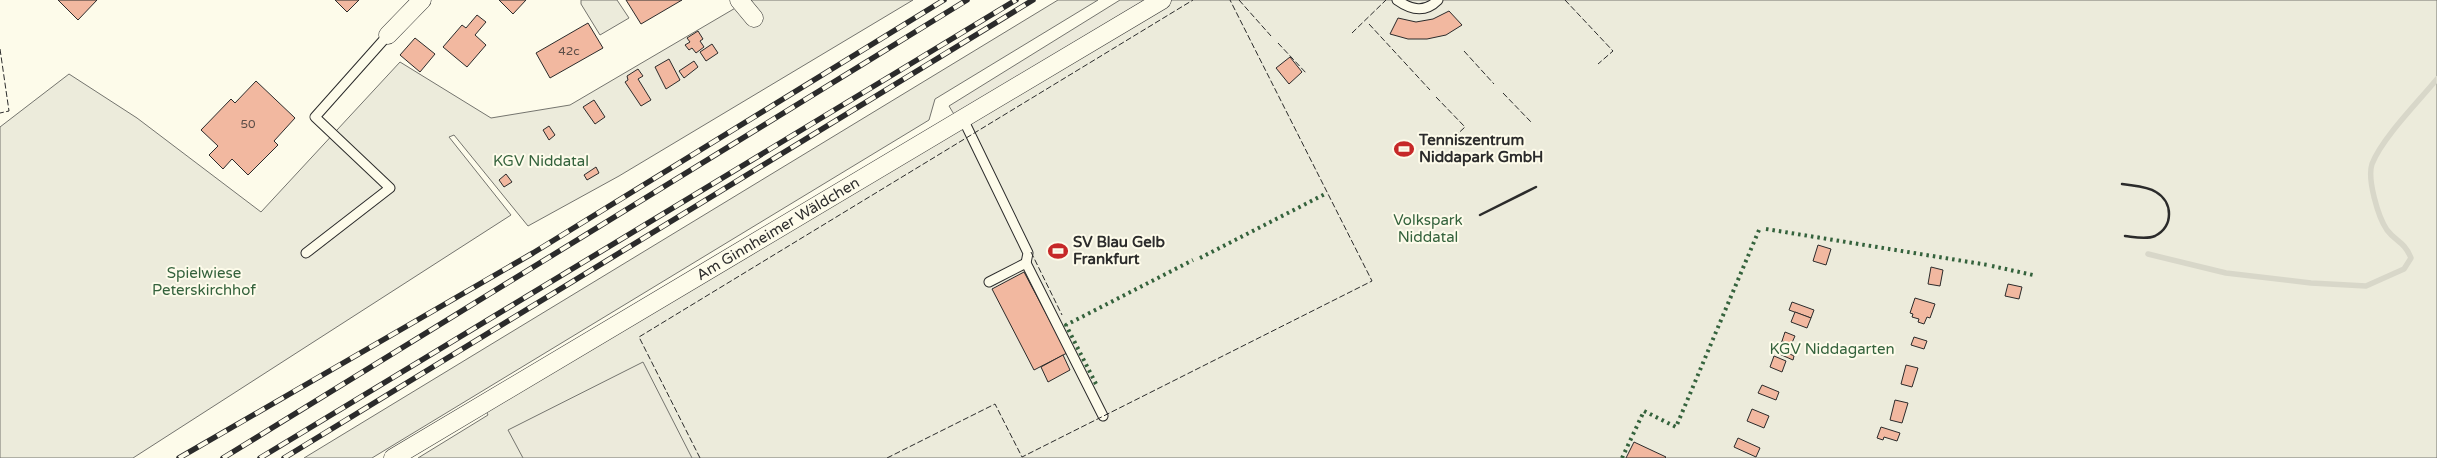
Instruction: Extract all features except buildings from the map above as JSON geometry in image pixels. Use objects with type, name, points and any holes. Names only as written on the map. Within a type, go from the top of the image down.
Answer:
[{"type":"street","points":[[739,0],[754,18]]},
{"type":"street","name":"Am Ginnheimer Wäldchen","points":[[393,458],[1162,0]]},
{"type":"street","points":[[388,35],[419,1]]},
{"type":"lane","points":[[1397,0],[1406,7],[1416,10],[1432,6],[1438,0]]},
{"type":"lane","points":[[306,253],[390,188],[315,117],[388,35]]},
{"type":"lane","points":[[963,119],[1028,253],[1026,263],[1103,416]]},
{"type":"lane","points":[[989,282],[1026,263]]},
{"type":"green space","points":[[581,0],[617,0],[629,18],[600,35],[581,4]]},
{"type":"green space","points":[[749,0],[913,0],[619,176],[528,226],[454,135],[449,137],[511,215],[133,458],[0,458],[0,127],[69,74],[137,118],[261,212],[400,62],[491,118],[570,105]]},
{"type":"green space","points":[[1058,0],[1098,0],[935,99],[929,120],[372,458],[304,458]]},
{"type":"green space","name":"Volkspark Niddatal","points":[[1169,0],[2437,0],[2437,458],[418,458],[488,415],[484,407]]},
{"type":"shaded area","points":[[1120,0],[1145,0],[955,116],[949,106]]},
{"type":"shaded area","points":[[643,362],[692,458],[523,458],[508,430]]},
{"type":"waterway","points":[[2148,254],[2226,273],[2311,283],[2366,286],[2404,269],[2411,258],[2406,248],[2390,234],[2384,224],[2374,198],[2371,179],[2372,164],[2384,143],[2437,79]]},
{"type":"railway","points":[[179,458],[533,253],[944,0]]},
{"type":"railway","points":[[223,458],[967,0]]},
{"type":"railway","points":[[260,458],[1016,0]]},
{"type":"railway","points":[[284,458],[1033,0]]},
{"type":"hedge","points":[[1200,258],[1327,193]]},
{"type":"hedge","points":[[1766,229],[1988,265]]},
{"type":"hedge","points":[[1622,458],[1644,411],[1676,427],[1759,230]]},
{"type":"hedge","points":[[1096,384],[1066,325],[1193,260]]},
{"type":"hedge","points":[[1992,266],[2033,275]]},
{"type":"fence","points":[[700,458],[639,337],[1193,0]]},
{"type":"fence","points":[[887,458],[995,404],[1022,457],[1372,281],[1230,0]]},
{"type":"fence","points":[[1239,0],[1271,36]]},
{"type":"fence","points":[[1352,33],[1386,0]]},
{"type":"fence","points":[[1565,0],[1613,51],[1598,64]]},
{"type":"fence","points":[[1369,24],[1430,90]]},
{"type":"fence","points":[[1278,43],[1307,74]]},
{"type":"fence","points":[[0,49],[9,111],[0,113]]},
{"type":"fence","points":[[1464,51],[1494,84]]},
{"type":"fence","points":[[1503,93],[1531,122]]},
{"type":"fence","points":[[1436,97],[1465,127],[1450,141]]},
{"type":"fence","points":[[1031,252],[1062,315]]},
{"type":"wall","points":[[2122,184],[2144,187],[2156,192],[2166,202],[2169,214],[2166,226],[2155,236],[2144,238],[2125,236]]},
{"type":"wall","points":[[1480,215],[1536,187]]},
{"type":"place","name":"Tenniszentrum Niddapark GmbH","points":[[1404,149]]},
{"type":"place","name":"SV Blau Gelb Frankfurt","points":[[1058,251]]},
{"type":"park label","name":"KGV Niddatal","points":[[541,161]]},
{"type":"park label","name":"Spielwiese Peterskirchhof","points":[[204,282]]},
{"type":"park label","name":"KGV Niddagarten","points":[[1832,349]]}]
